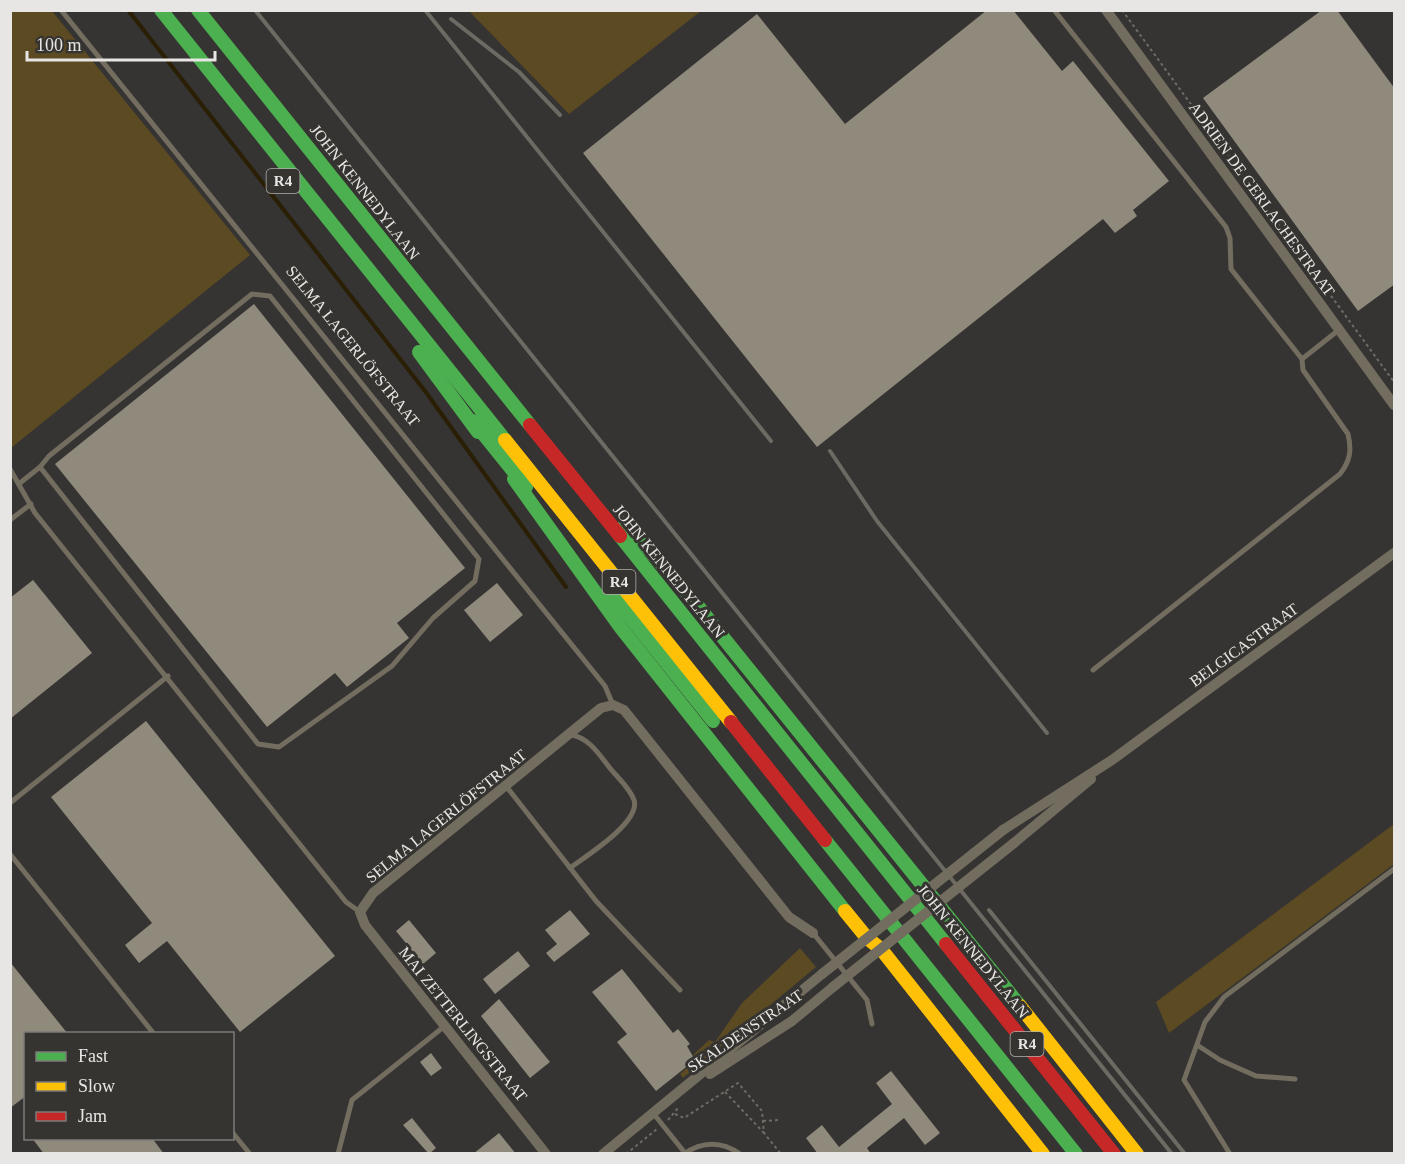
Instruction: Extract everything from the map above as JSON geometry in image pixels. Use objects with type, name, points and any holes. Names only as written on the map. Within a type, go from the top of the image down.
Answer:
[{"type":"highway","name":"R4","points":[[146,10],[1060,1154]]},
{"type":"highway","name":"R4","points":[[161,10],[1076,1154]]},
{"type":"highway","name":"JOHN KENNEDYLAAN","points":[[198,10],[1114,1154]]},
{"type":"highway","points":[[418,352],[621,628],[725,762],[867,938],[884,954],[1043,1154]]},
{"type":"highway","name":"R4","points":[[528,421],[601,496],[680,584],[929,889]]},
{"type":"highway","points":[[929,889],[1137,1154]]},
{"type":"street","name":"ADRIEN DE GERLACHESTRAAT","points":[[1106,10],[1395,405]]},
{"type":"street","name":"BELGICASTRAAT","points":[[867,938],[1003,830],[1112,760],[1395,553]]},
{"type":"street","name":"SELMA LAGERLÖFSTRAAT","points":[[360,912],[373,893],[602,708],[613,705],[624,710],[789,917],[813,933]]},
{"type":"street","name":"BELGICASTRAAT","points":[[884,954],[939,902],[1060,807],[1112,760]]},
{"type":"street","name":"MAI ZETTERLINGSTRAAT","points":[[360,912],[365,925],[546,1154]]},
{"type":"street","name":"SKALDENSTRAAT","points":[[603,1154],[867,938]]},
{"type":"street","name":"SKALDENSTRAAT","points":[[653,1113],[792,1021],[833,987],[884,954]]},
{"type":"lane","name":"SELMA LAGERLÖFSTRAAT","points":[[61,10],[605,686],[613,705]]},
{"type":"lane","points":[[1053,10],[1226,227],[1230,238],[1231,269],[1290,347],[1302,358],[1303,370],[1348,435],[1351,447],[1348,462],[1340,474],[1093,670]]},
{"type":"lane","points":[[20,483],[40,467],[49,456],[252,294],[270,296],[479,559],[475,581],[434,618],[392,666],[279,747],[258,744],[40,467]]},
{"type":"lane","points":[[1302,358],[1340,329]]},
{"type":"lane","points":[[10,469],[31,504],[346,902],[360,912]]},
{"type":"lane","points":[[10,520],[31,504]]},
{"type":"lane","points":[[10,803],[168,675]]},
{"type":"lane","points":[[570,734],[586,741],[599,754],[634,800],[635,809],[627,823],[570,868]]},
{"type":"lane","points":[[506,786],[596,901],[680,990]]},
{"type":"lane","points":[[10,854],[152,1032]]},
{"type":"lane","points":[[1230,1154],[1184,1080],[1205,1022],[1224,997],[1395,869]]},
{"type":"lane","points":[[813,933],[867,1000],[872,1024]]},
{"type":"lane","points":[[338,1154],[352,1100],[446,1025]]},
{"type":"lane","points":[[1197,1045],[1220,1060],[1256,1076],[1295,1079]]},
{"type":"lane","points":[[653,1113],[684,1153],[709,1144],[726,1146],[740,1154]]},
{"type":"lane","points":[[234,1134],[250,1154]]},
{"type":"path","points":[[1122,10],[1395,382]]},
{"type":"path","points":[[626,1154],[675,1114],[684,1118],[738,1083],[762,1111],[764,1133]]},
{"type":"path","points":[[724,1092],[781,1154]]},
{"type":"path","points":[[763,1121],[780,1120]]},
{"type":"shaded area","points":[[11,10],[52,11],[250,255],[11,448]]},
{"type":"shaded area","points":[[469,11],[701,11],[569,114]]},
{"type":"shaded area","points":[[1394,824],[1394,864],[1169,1033],[1156,1002]]},
{"type":"shaded area","points":[[800,948],[816,967],[683,1078],[680,1074],[696,1060],[693,1055],[709,1040],[715,1042],[742,1003]]},
{"type":"building","points":[[987,10],[1013,10],[1062,71],[1073,61],[1169,181],[1133,210],[1137,216],[1115,233],[1103,219],[817,447],[583,153],[757,14],[845,124]]},
{"type":"building","points":[[1322,10],[1337,10],[1395,89],[1395,284],[1358,311],[1203,98]]},
{"type":"building","points":[[254,304],[465,568],[397,623],[409,638],[347,687],[335,673],[267,727],[55,464]]},
{"type":"building","points":[[33,580],[92,653],[10,719],[10,598]]},
{"type":"building","points":[[497,583],[523,615],[490,642],[464,610]]},
{"type":"building","points":[[146,721],[335,956],[240,1032],[167,941],[139,963],[125,945],[152,923],[51,797]]},
{"type":"building","points":[[570,910],[590,934],[554,962],[546,953],[557,944],[545,930]]},
{"type":"building","points":[[409,920],[436,953],[423,964],[396,931]]},
{"type":"building","points":[[518,951],[530,966],[495,994],[483,979]]},
{"type":"building","points":[[10,962],[66,1032],[24,1032],[24,1098],[10,1108]]},
{"type":"building","points":[[622,969],[673,1033],[678,1029],[690,1044],[687,1046],[695,1060],[656,1091],[617,1042],[627,1034],[592,992]]},
{"type":"building","points":[[499,999],[550,1062],[530,1078],[481,1016]]},
{"type":"building","points":[[431,1053],[442,1068],[431,1076],[420,1062]]},
{"type":"building","points":[[891,1071],[940,1133],[925,1145],[904,1118],[867,1148],[871,1154],[818,1154],[806,1138],[822,1125],[839,1147],[892,1104],[876,1083]]},
{"type":"building","points":[[412,1118],[436,1148],[429,1154],[403,1125]]},
{"type":"building","points":[[499,1133],[516,1154],[473,1154]]},
{"type":"building","points":[[34,1140],[154,1140],[164,1154],[44,1154]]},
{"type":"waterway","points":[[128,10],[425,391],[566,587]]},
{"type":"railway","points":[[255,10],[1172,1154]]},
{"type":"railway","points":[[425,10],[771,441]]},
{"type":"railway","points":[[451,19],[519,72],[560,115]]},
{"type":"railway","points":[[830,451],[877,521],[1047,733]]},
{"type":"railway","points":[[989,910],[1185,1154]]},
{"type":"traffic: fast","points":[[161,10],[505,440]]},
{"type":"traffic: fast","points":[[198,10],[530,425]]},
{"type":"traffic: fast","points":[[419,352],[478,432]]},
{"type":"traffic: fast","points":[[473,421],[526,487]]},
{"type":"traffic: fast","points":[[514,479],[621,628],[845,911]]},
{"type":"traffic: fast","points":[[625,523],[680,584],[1020,1006]]},
{"type":"traffic: fast","points":[[620,536],[946,944]]},
{"type":"traffic: fast","points":[[613,596],[713,721]]},
{"type":"traffic: fast","points":[[825,840],[1076,1154]]},
{"type":"traffic: slow","points":[[505,440],[731,722]]},
{"type":"traffic: slow","points":[[845,911],[867,938],[881,949],[1043,1154]]},
{"type":"traffic: slow","points":[[1020,1006],[1137,1154]]},
{"type":"traffic: jam","points":[[530,425],[620,536]]},
{"type":"traffic: jam","points":[[731,722],[825,840]]},
{"type":"traffic: jam","points":[[946,944],[1114,1154]]}]
